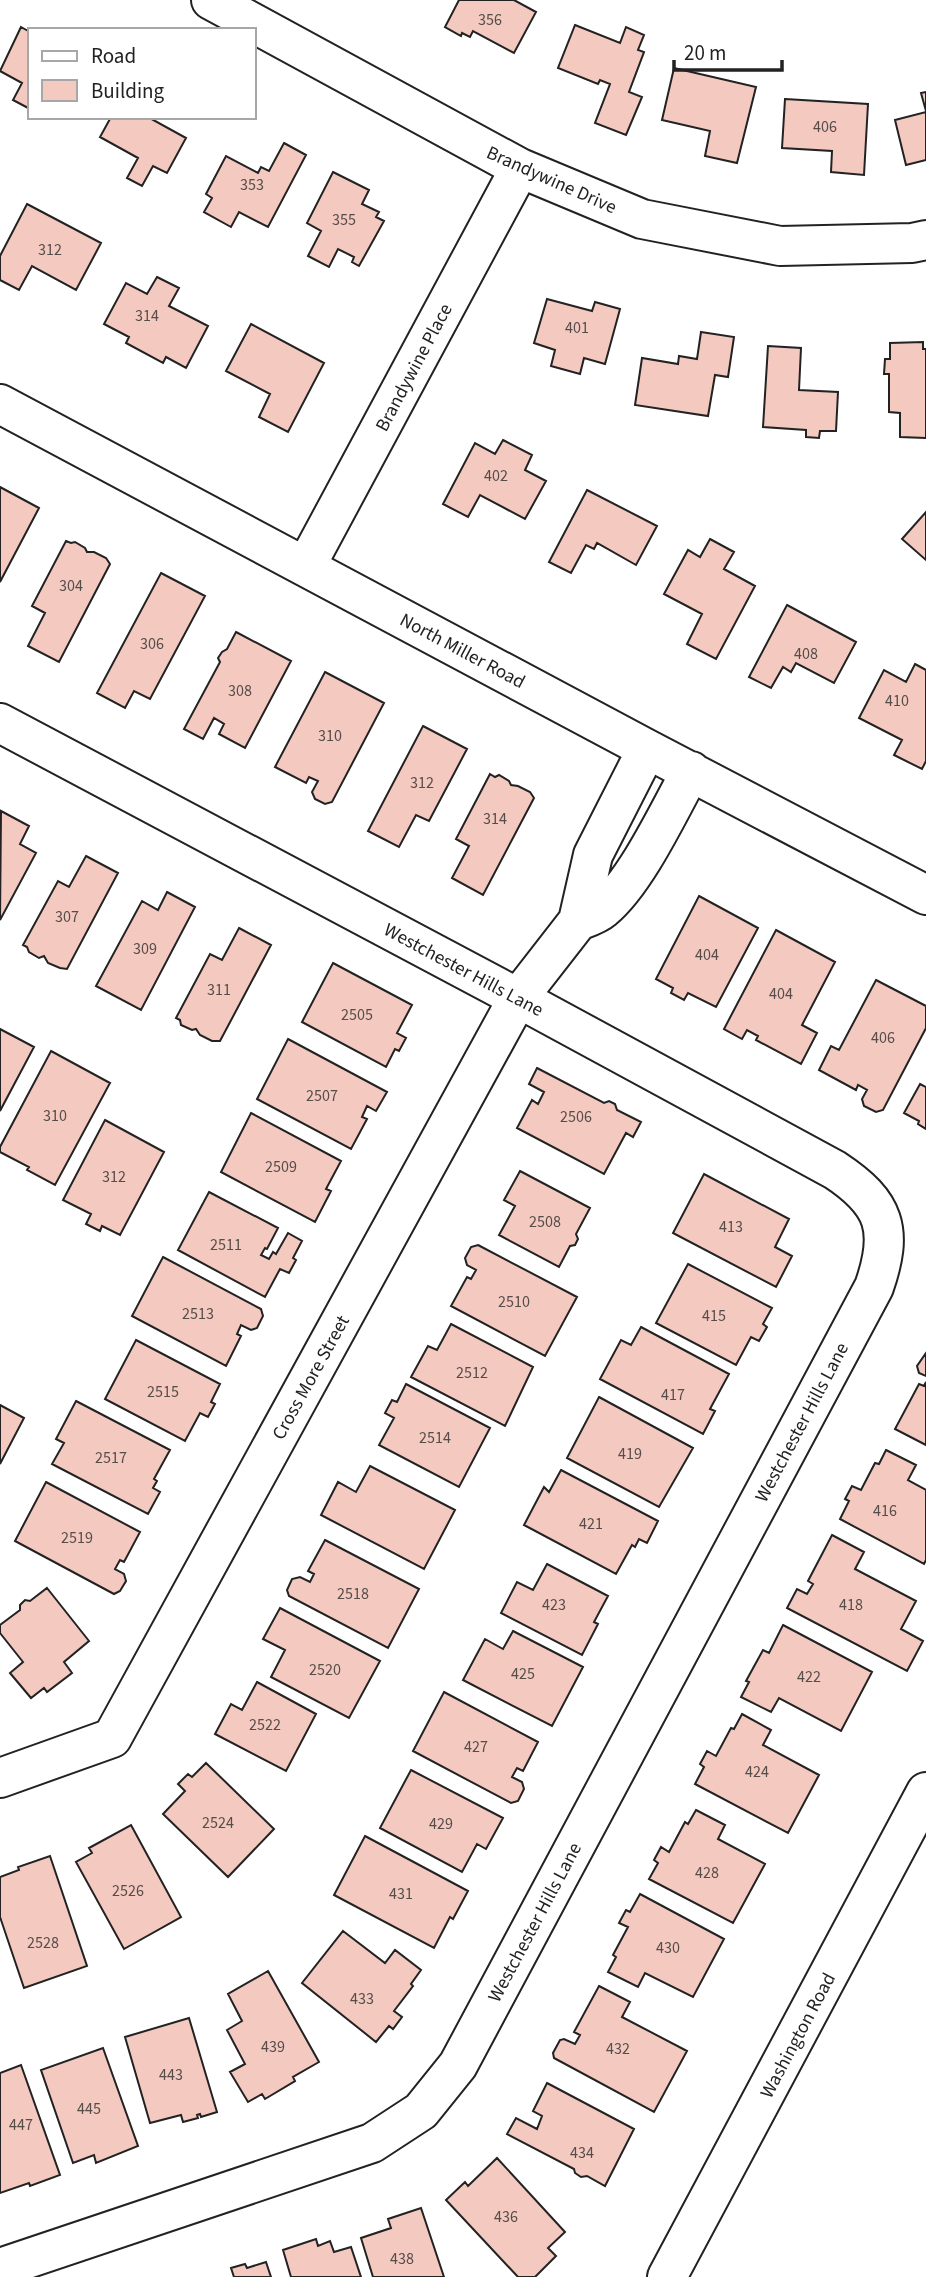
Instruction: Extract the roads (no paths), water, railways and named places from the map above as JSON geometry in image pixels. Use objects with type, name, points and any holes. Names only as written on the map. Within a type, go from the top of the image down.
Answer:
[{"type":"street","name":"Brandywine Drive","points":[[211,0],[520,168],[642,219],[780,246],[912,243],[926,240]]},
{"type":"street","name":"Brandywine Place","points":[[306,566],[520,168]]},
{"type":"street","name":"North Miller Road","points":[[0,404],[926,895]]},
{"type":"street","name":"Westchester Hills Lane","points":[[0,723],[835,1170],[856,1184],[872,1200],[881,1219],[884,1240],[882,1264],[874,1287],[464,2053],[441,2089],[421,2111],[372,2143],[0,2268]]},
{"type":"street","name":"Cross More Street","points":[[0,1778],[111,1738],[518,998],[578,921],[593,855],[647,749]]},
{"type":"street","name":"Cross More Street","points":[[578,921],[601,911],[618,895],[691,771]]},
{"type":"street","name":"Washington Road","points":[[667,2277],[926,1793]]}]
